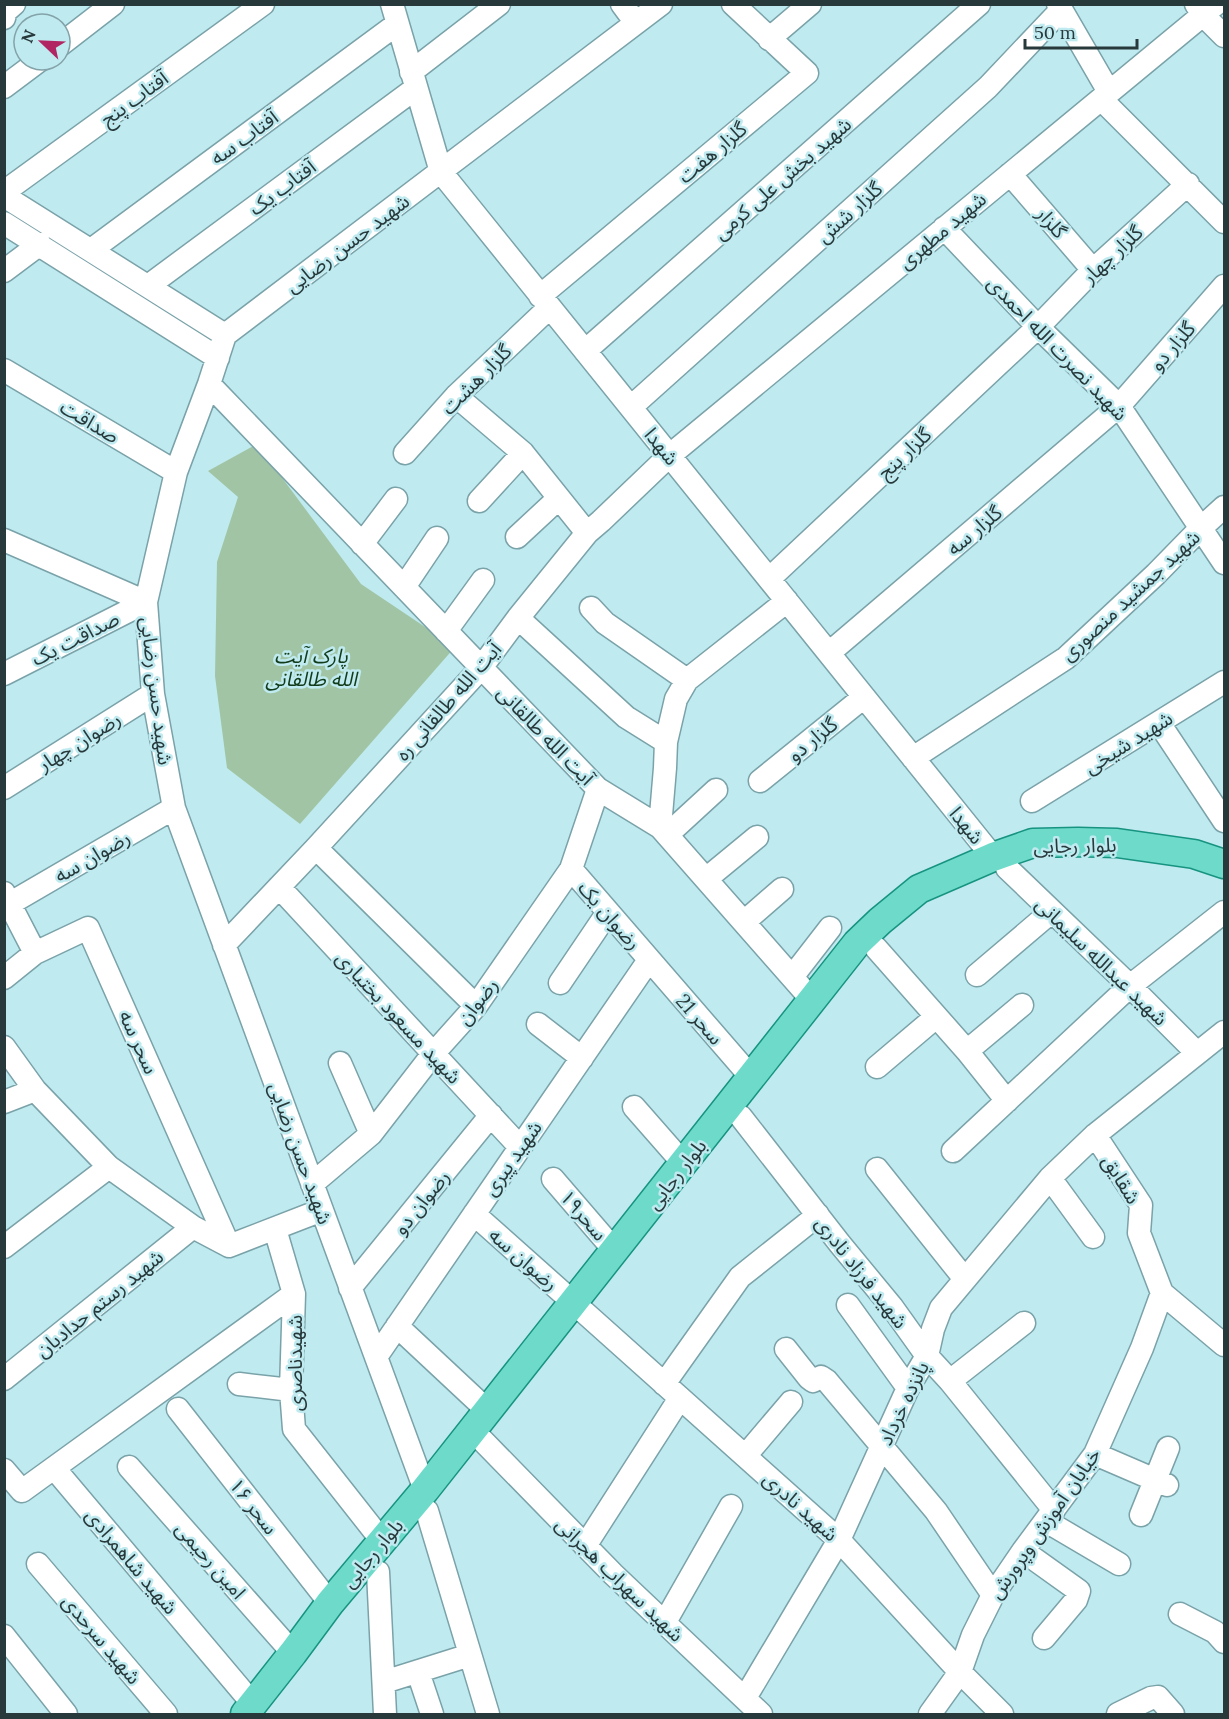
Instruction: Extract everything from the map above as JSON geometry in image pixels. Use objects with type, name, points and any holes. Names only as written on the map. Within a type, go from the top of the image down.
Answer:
[{"type":"main road","name":"بلوار رجایی","points":[[253,1711],[378,1572],[488,1411],[741,1116],[876,948],[895,930],[930,904],[1033,843],[1087,842],[1150,847],[1194,854],[1224,864]]},
{"type":"main road","name":"بلوار رجایی","points":[[253,1711],[330,1602],[382,1542],[426,1501],[482,1440],[579,1307],[615,1251],[857,943],[880,921],[919,889],[1000,862],[1117,856],[1224,881]]},
{"type":"street","points":[[72,36],[113,4]]},
{"type":"street","name":"آفتاب پنج","points":[[4,194],[263,4]]},
{"type":"street","name":"آفتاب یک","points":[[148,286],[414,80],[499,4]]},
{"type":"street","points":[[622,4],[636,23]]},
{"type":"street","name":"شهید حسن رضایی","points":[[488,1714],[426,1501],[174,808],[153,694],[146,602],[176,472],[225,334],[661,4]]},
{"type":"street","name":"گلزار هفت","points":[[545,302],[807,73],[733,4]]},
{"type":"street","points":[[769,39],[810,4]]},
{"type":"street","name":"شهید بخش علی کرمی","points":[[585,351],[979,4]]},
{"type":"street","points":[[1060,7],[1105,96],[1224,222]]},
{"type":"street","name":"گلزار شش","points":[[630,408],[988,87],[1060,7]]},
{"type":"street","points":[[1205,8],[1224,36]]},
{"type":"street","name":"شهید مطهری","points":[[669,456],[1105,96],[1205,8]]},
{"type":"street","name":"شهدا","points":[[395,14],[441,172],[913,758],[1000,862]]},
{"type":"street","name":"آفتاب سه","points":[[91,250],[395,14]]},
{"type":"street","points":[[4,87],[24,72]]},
{"type":"street","name":"گلزار","points":[[1010,174],[1093,270]]},
{"type":"street","name":"گلزار چهار","points":[[1038,327],[1093,270],[1188,184]]},
{"type":"street","points":[[4,194],[225,334]]},
{"type":"street","points":[[4,223],[218,358]]},
{"type":"street","name":"شهید نصرت الله احمدی","points":[[944,228],[1038,327],[1119,406],[1224,563]]},
{"type":"street","points":[[4,271],[39,244]]},
{"type":"street","name":"گلزار دو","points":[[1119,406],[1224,286]]},
{"type":"street","name":"گلزار هشت","points":[[405,453],[545,302]]},
{"type":"street","name":"گلزار پنج","points":[[769,579],[1038,327]]},
{"type":"street","name":"صداقت","points":[[4,370],[176,472]]},
{"type":"street","name":"آیت الله طالقانی","points":[[208,384],[598,789],[663,831],[813,1001]]},
{"type":"street","points":[[456,396],[523,453],[586,533]]},
{"type":"street","name":"گلزار سه","points":[[829,653],[1119,406]]},
{"type":"street","points":[[479,501],[523,453]]},
{"type":"street","name":"آیت الله طالقانی ره","points":[[224,945],[481,668],[586,533],[669,456]]},
{"type":"street","points":[[518,537],[559,498]]},
{"type":"street","points":[[362,544],[396,499]]},
{"type":"street","name":"شهید جمشید منصوری","points":[[913,758],[1066,658],[1224,507]]},
{"type":"street","points":[[404,587],[437,538]]},
{"type":"street","points":[[7,544],[146,602]]},
{"type":"street","points":[[447,632],[483,580]]},
{"type":"street","points":[[663,831],[666,742],[676,699],[687,680],[787,601]]},
{"type":"street","name":"صداقت یک","points":[[4,674],[146,602]]},
{"type":"street","points":[[591,608],[606,623],[687,680]]},
{"type":"street","points":[[518,618],[626,717],[666,742]]},
{"type":"street","name":"شهید شیخی","points":[[1032,801],[1159,723],[1223,687]]},
{"type":"street","name":"رضوان چهار","points":[[4,788],[153,694]]},
{"type":"street","name":"گلزار دو","points":[[760,781],[864,697]]},
{"type":"street","points":[[1159,723],[1224,821]]},
{"type":"street","name":"رضوان","points":[[312,1184],[372,1134],[433,1054],[476,1006],[571,869],[598,789]]},
{"type":"street","points":[[663,831],[716,790]]},
{"type":"street","name":"رضوان سه","points":[[6,901],[174,808]]},
{"type":"street","points":[[706,879],[757,837]]},
{"type":"street","points":[[316,848],[476,1006]]},
{"type":"street","name":"شهید عبدالله سلیمانی","points":[[1000,862],[1197,1053]]},
{"type":"street","name":"رضوان یک","points":[[571,869],[649,960]]},
{"type":"street","name":"شهید مسعود بختیاری","points":[[279,887],[520,1148]]},
{"type":"street","points":[[744,922],[782,889]]},
{"type":"street","points":[[6,901],[35,953]]},
{"type":"street","points":[[560,982],[608,912]]},
{"type":"street","points":[[978,975],[1051,912]]},
{"type":"street","points":[[953,1151],[1130,986],[1224,912]]},
{"type":"street","name":"سحر سه","points":[[4,978],[35,953],[88,928],[229,1246]]},
{"type":"street","points":[[792,977],[830,928]]},
{"type":"street","points":[[876,948],[967,1051],[1007,1101]]},
{"type":"street","name":"شهید پیری","points":[[375,1357],[649,960]]},
{"type":"street","name":"سحر 21","points":[[649,960],[752,1078]]},
{"type":"street","points":[[967,1051],[1022,1005]]},
{"type":"street","points":[[877,1067],[936,1017]]},
{"type":"street","points":[[538,1024],[582,1058]]},
{"type":"street","name":"پانزده خرداد","points":[[745,1698],[839,1540],[908,1388],[927,1356],[941,1308],[1050,1178],[1095,1135],[1224,1032]]},
{"type":"street","points":[[4,1047],[35,1090],[109,1167],[193,1227],[229,1246],[322,1210]]},
{"type":"street","points":[[340,1063],[372,1134]]},
{"type":"street","points":[[4,1102],[35,1090]]},
{"type":"street","points":[[634,1107],[684,1164]]},
{"type":"street","name":"رضوان دو","points":[[350,1288],[491,1115]]},
{"type":"street","name":"شهید فرزاد نادری","points":[[741,1116],[892,1307],[927,1356],[950,1381],[1050,1515]]},
{"type":"street","name":"شقایق","points":[[1095,1135],[1141,1204],[1139,1233],[1162,1293]]},
{"type":"street","points":[[4,1246],[109,1167]]},
{"type":"street","points":[[877,1169],[964,1278]]},
{"type":"street","points":[[1050,1178],[1093,1237]]},
{"type":"street","name":"سحر۱۹","points":[[553,1179],[615,1251]]},
{"type":"street","name":"رضوان سه","points":[[474,1214],[579,1307]]},
{"type":"street","points":[[585,1546],[672,1391],[740,1277],[818,1215]]},
{"type":"street","name":"شهید رستم حدادیان","points":[[4,1379],[193,1227]]},
{"type":"street","name":"شهیدناصری","points":[[275,1229],[294,1294],[291,1390],[294,1429],[382,1542]]},
{"type":"street","points":[[1162,1293],[1224,1345]]},
{"type":"street","name":"خیابان آموزش وپرورش","points":[[930,1714],[960,1672],[973,1635],[993,1595],[1095,1454],[1142,1348],[1162,1293]]},
{"type":"street","points":[[4,1470],[22,1491],[294,1294]]},
{"type":"street","points":[[848,1305],[908,1388]]},
{"type":"street","name":"شهید نادری","points":[[579,1307],[839,1540],[960,1672],[1002,1714]]},
{"type":"street","points":[[950,1381],[1024,1323]]},
{"type":"street","points":[[397,1326],[488,1411]]},
{"type":"street","points":[[786,1349],[809,1378],[813,1381],[821,1377],[826,1381],[882,1446],[936,1511],[993,1595]]},
{"type":"street","points":[[239,1384],[291,1390]]},
{"type":"street","points":[[746,1455],[791,1402]]},
{"type":"street","name":"سحر ۱۶","points":[[178,1409],[330,1602]]},
{"type":"street","name":"شهید سهراب هجرانی","points":[[482,1440],[585,1546],[761,1714]]},
{"type":"street","points":[[1141,1515],[1161,1483],[1168,1448]]},
{"type":"street","points":[[1095,1454],[1161,1483]]},
{"type":"street","name":"امین رحیمی","points":[[129,1467],[293,1653]]},
{"type":"street","name":"شهید شاهمرادی","points":[[54,1468],[253,1711]]},
{"type":"street","points":[[664,1622],[731,1506]]},
{"type":"street","points":[[1050,1515],[1119,1564]]},
{"type":"street","points":[[1023,1551],[1079,1591],[1076,1600],[1044,1638]]},
{"type":"street","name":"شهید سرحدی","points":[[38,1564],[166,1714]]},
{"type":"street","points":[[378,1572],[385,1714]]},
{"type":"street","points":[[1180,1614],[1215,1632],[1224,1642]]},
{"type":"street","points":[[4,1636],[66,1714]]},
{"type":"street","points":[[384,1682],[470,1655]]},
{"type":"street","points":[[418,1672],[432,1714]]},
{"type":"street","points":[[1118,1714],[1151,1698],[1158,1697],[1173,1714]]},
{"type":"green space","name":"پارک آیت الله طالقانی","points":[[257,444],[361,584],[455,647],[300,824],[227,768],[215,676],[217,562],[238,497],[208,471]]}]
